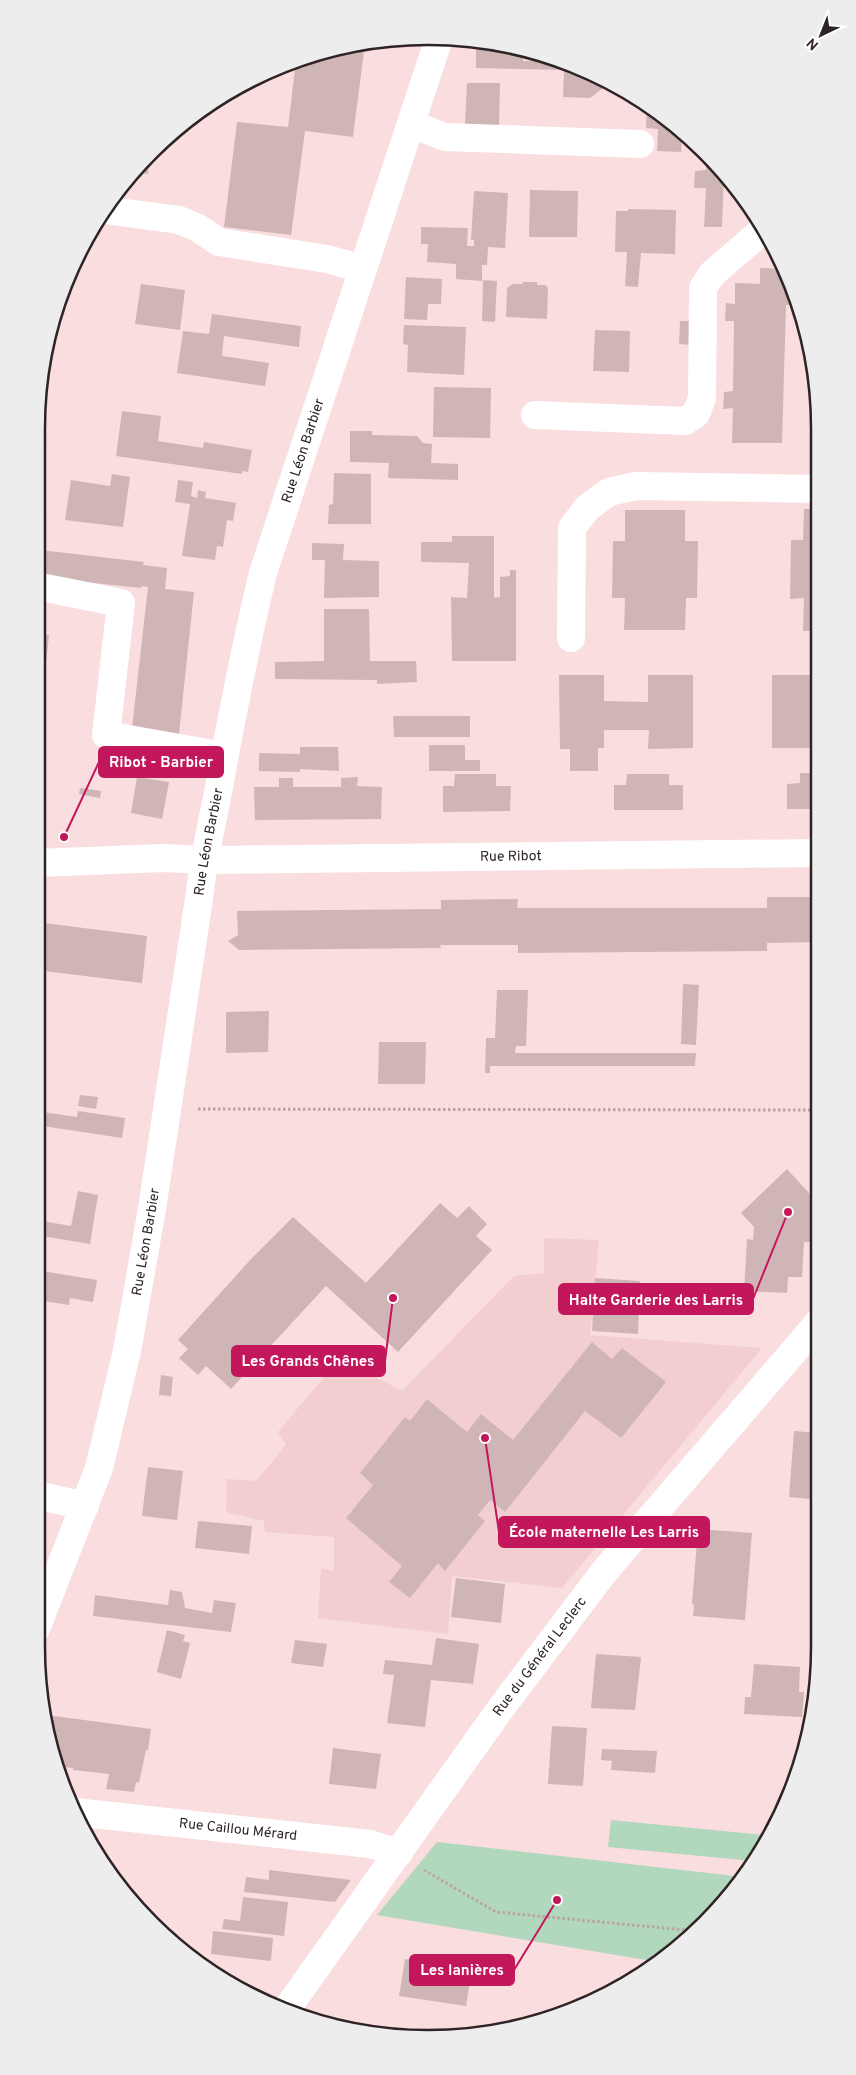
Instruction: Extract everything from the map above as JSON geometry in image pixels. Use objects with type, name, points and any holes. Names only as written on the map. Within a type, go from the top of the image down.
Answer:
[{"type":"street","name":"Rue Léon Barbier","points":[[45,1606],[99,1468],[128,1351],[198,909],[203,860],[262,573],[437,45]]},
{"type":"street","points":[[410,124],[445,137],[640,144]]},
{"type":"street","points":[[113,211],[179,220],[198,228],[219,242],[327,259],[363,269]]},
{"type":"street","points":[[535,415],[684,421],[696,414],[702,398],[703,288],[712,274],[758,234]]},
{"type":"street","points":[[571,638],[572,528],[587,508],[609,492],[636,486],[811,489]]},
{"type":"street","points":[[45,588],[121,603],[106,735],[224,756]]},
{"type":"street","name":"Rue Ribot","points":[[45,863],[164,858],[203,860],[811,853]]},
{"type":"street","name":"Rue du Général Leclerc","points":[[290,2004],[501,1708],[604,1572],[811,1331]]},
{"type":"street","points":[[45,1496],[85,1506]]},
{"type":"street","name":"Rue Caillou Mérard","points":[[83,1813],[370,1844],[399,1853]]},
{"type":"path","points":[[167,1109],[811,1110]]},
{"type":"path","points":[[399,1853],[496,1912],[686,1930]]},
{"type":"shaded area","points":[[544,1238],[599,1240],[590,1335],[762,1348],[562,1588],[452,1576],[448,1634],[318,1618],[321,1568],[334,1571],[334,1537],[265,1532],[264,1521],[226,1512],[227,1479],[256,1481],[286,1445],[278,1432],[340,1358],[402,1391],[514,1276],[544,1273]]},
{"type":"green space","points":[[611,1820],[762,1835],[746,1860],[608,1847]]},
{"type":"green space","points":[[437,1842],[735,1876],[699,1918],[681,1935],[648,1960],[377,1915]]},
{"type":"building","points":[[476,48],[523,57],[523,61],[537,61],[551,65],[575,74],[605,88],[590,98],[563,97],[564,70],[476,68]]},
{"type":"building","points":[[364,50],[353,137],[305,131],[291,235],[224,227],[237,122],[288,127],[295,69],[329,58]]},
{"type":"building","points":[[467,83],[500,83],[499,126],[465,125]]},
{"type":"building","points":[[647,114],[682,141],[681,152],[657,151],[658,129],[646,128]]},
{"type":"building","points":[[706,165],[724,184],[722,227],[704,227],[706,188],[694,188],[695,171],[706,170]]},
{"type":"building","points":[[149,166],[148,174],[142,173]]},
{"type":"building","points":[[530,190],[578,191],[577,237],[529,237]]},
{"type":"building","points":[[474,191],[508,193],[505,248],[488,247],[487,265],[482,265],[482,281],[456,279],[456,264],[427,262],[428,244],[421,244],[421,227],[468,228],[467,246],[474,246],[474,240],[471,240]]},
{"type":"building","points":[[628,209],[676,210],[675,254],[641,253],[638,287],[625,286],[627,252],[615,252],[616,211],[628,211]]},
{"type":"building","points":[[760,268],[776,269],[791,305],[786,305],[782,443],[732,443],[733,408],[723,409],[724,392],[733,391],[734,321],[725,321],[726,303],[735,304],[735,283],[760,284]]},
{"type":"building","points":[[406,277],[442,279],[441,304],[428,304],[427,320],[404,319]]},
{"type":"building","points":[[483,280],[497,281],[495,322],[482,321]]},
{"type":"building","points":[[522,282],[537,282],[537,285],[545,285],[548,288],[547,319],[506,317],[507,288],[513,284],[523,284]]},
{"type":"building","points":[[141,284],[185,290],[180,330],[135,324]]},
{"type":"building","points":[[212,314],[301,326],[299,347],[224,336],[222,356],[269,363],[265,386],[177,373],[183,331],[209,334]]},
{"type":"building","points":[[680,321],[693,321],[692,345],[679,344]]},
{"type":"building","points":[[404,325],[466,327],[464,375],[407,372],[408,345],[403,344]]},
{"type":"building","points":[[595,330],[630,331],[629,372],[593,371]]},
{"type":"building","points":[[434,387],[491,388],[490,438],[433,437]]},
{"type":"building","points":[[122,411],[161,416],[158,441],[203,448],[204,442],[252,450],[248,472],[242,471],[242,474],[116,456]]},
{"type":"building","points":[[350,431],[372,431],[372,435],[417,436],[423,443],[432,444],[431,463],[458,464],[458,480],[388,478],[389,463],[350,462]]},
{"type":"building","points":[[334,473],[371,474],[371,524],[328,524],[329,505],[333,504]]},
{"type":"building","points":[[112,474],[130,477],[123,527],[65,520],[71,480],[110,486]]},
{"type":"building","points":[[178,480],[193,482],[191,496],[197,498],[198,490],[206,492],[205,498],[236,503],[233,521],[227,520],[223,547],[217,546],[215,560],[182,556],[190,504],[175,502]]},
{"type":"building","points":[[804,509],[811,509],[811,631],[803,631],[804,598],[790,599],[791,540],[803,540]]},
{"type":"building","points":[[625,510],[685,510],[685,541],[698,541],[697,598],[686,598],[685,630],[624,630],[625,598],[612,598],[613,541],[625,541]]},
{"type":"building","points":[[452,536],[494,536],[494,598],[500,597],[500,577],[510,576],[510,570],[516,570],[516,661],[452,661],[451,597],[467,598],[469,563],[421,562],[421,542],[452,542]]},
{"type":"building","points":[[312,543],[344,544],[343,560],[379,561],[379,597],[324,598],[325,560],[312,560]]},
{"type":"building","points":[[45,551],[144,562],[143,565],[167,568],[165,589],[194,592],[179,734],[132,728],[148,587],[141,586],[141,588],[45,578]]},
{"type":"building","points":[[324,609],[369,609],[370,661],[416,661],[417,682],[377,684],[377,680],[275,679],[275,662],[324,661]]},
{"type":"building","points":[[45,635],[49,635],[45,674]]},
{"type":"building","points":[[559,675],[604,675],[604,701],[648,702],[648,675],[693,675],[693,748],[648,749],[649,730],[604,730],[604,748],[598,748],[598,771],[570,771],[570,749],[560,749]]},
{"type":"building","points":[[772,675],[811,675],[811,748],[772,748]]},
{"type":"building","points":[[393,716],[470,716],[470,737],[394,737]]},
{"type":"building","points":[[429,745],[465,745],[465,760],[480,760],[480,771],[429,771]]},
{"type":"building","points":[[300,747],[338,747],[339,771],[300,769],[300,772],[259,771],[259,753],[300,754]]},
{"type":"building","points":[[800,773],[811,773],[811,809],[787,809],[787,784],[800,783]]},
{"type":"building","points":[[455,774],[496,774],[496,786],[511,786],[510,811],[443,812],[443,786],[454,786]]},
{"type":"building","points":[[627,774],[669,774],[669,785],[683,785],[683,810],[614,810],[614,785],[626,785]]},
{"type":"building","points":[[137,777],[169,782],[162,819],[131,813]]},
{"type":"building","points":[[358,777],[357,786],[382,787],[381,819],[255,820],[254,787],[279,787],[279,778],[293,778],[293,787],[341,787],[341,778]]},
{"type":"building","points":[[80,788],[101,791],[100,798],[79,794]]},
{"type":"building","points":[[767,897],[811,897],[811,942],[767,943],[767,951],[518,953],[518,945],[440,945],[441,948],[239,950],[228,941],[238,935],[237,911],[441,909],[441,900],[518,899],[517,908],[767,908]]},
{"type":"building","points":[[45,923],[147,936],[142,983],[45,971]]},
{"type":"building","points":[[683,984],[699,985],[696,1045],[681,1044]]},
{"type":"building","points":[[497,990],[528,990],[526,1046],[516,1046],[515,1053],[696,1053],[695,1066],[490,1066],[490,1073],[485,1073],[486,1038],[495,1038]]},
{"type":"building","points":[[269,1011],[268,1052],[226,1053],[226,1012]]},
{"type":"building","points":[[379,1042],[426,1042],[425,1084],[378,1084]]},
{"type":"building","points":[[80,1095],[98,1097],[96,1109],[78,1106]]},
{"type":"building","points":[[78,1111],[125,1118],[122,1138],[45,1126],[45,1112],[77,1117]]},
{"type":"building","points":[[787,1169],[811,1195],[811,1242],[804,1242],[802,1277],[788,1277],[787,1293],[744,1291],[747,1239],[753,1240],[754,1227],[741,1213]]},
{"type":"building","points":[[78,1191],[98,1195],[90,1244],[45,1236],[45,1222],[71,1226]]},
{"type":"building","points":[[440,1203],[457,1218],[469,1206],[487,1224],[476,1236],[492,1250],[398,1352],[326,1286],[231,1389],[206,1366],[198,1375],[179,1358],[188,1349],[178,1340],[252,1258],[293,1217],[366,1283]]},
{"type":"building","points":[[45,1271],[97,1280],[93,1302],[70,1298],[69,1305],[45,1301]]},
{"type":"building","points":[[595,1278],[640,1281],[638,1334],[592,1331]]},
{"type":"building","points":[[592,1342],[612,1359],[622,1348],[666,1382],[621,1438],[585,1411],[505,1512],[490,1500],[478,1515],[485,1521],[445,1571],[438,1563],[410,1598],[389,1582],[402,1566],[346,1518],[373,1485],[360,1473],[405,1417],[410,1421],[427,1399],[467,1432],[481,1414],[513,1440]]},
{"type":"building","points":[[161,1375],[173,1377],[171,1396],[159,1395]]},
{"type":"building","points":[[794,1431],[811,1432],[811,1499],[789,1497]]},
{"type":"building","points":[[148,1467],[183,1471],[177,1520],[142,1516]]},
{"type":"building","points":[[198,1521],[252,1526],[249,1554],[195,1548]]},
{"type":"building","points":[[698,1529],[752,1533],[745,1620],[693,1616],[694,1605],[692,1604]]},
{"type":"building","points":[[456,1578],[505,1584],[501,1623],[451,1617]]},
{"type":"building","points":[[170,1590],[182,1592],[185,1608],[212,1613],[214,1600],[236,1603],[231,1632],[93,1616],[95,1595],[168,1605]]},
{"type":"building","points":[[167,1630],[185,1635],[183,1641],[190,1643],[181,1679],[157,1672]]},
{"type":"building","points":[[436,1638],[479,1644],[473,1684],[431,1680],[425,1727],[387,1723],[394,1675],[383,1674],[385,1660],[432,1665]]},
{"type":"building","points":[[295,1640],[327,1644],[323,1667],[291,1663]]},
{"type":"building","points":[[596,1654],[641,1657],[635,1710],[591,1708]]},
{"type":"building","points":[[754,1664],[800,1667],[799,1692],[804,1692],[802,1717],[744,1714],[745,1697],[751,1697]]},
{"type":"building","points":[[51,1716],[151,1729],[148,1750],[146,1750],[139,1783],[136,1782],[134,1792],[106,1789],[109,1774],[73,1770],[73,1768],[64,1767]]},
{"type":"building","points":[[552,1726],[587,1728],[583,1786],[548,1784]]},
{"type":"building","points":[[333,1748],[381,1754],[376,1789],[329,1784]]},
{"type":"building","points":[[602,1749],[657,1751],[655,1773],[611,1770],[612,1761],[601,1760]]},
{"type":"building","points":[[269,1870],[351,1880],[335,1902],[244,1892],[246,1877],[269,1880]]},
{"type":"building","points":[[243,1897],[288,1902],[284,1936],[222,1929],[224,1919],[240,1921]]},
{"type":"building","points":[[213,1931],[273,1938],[271,1961],[211,1954]]},
{"type":"building","points":[[405,1959],[472,1969],[466,2006],[399,1996]]},
{"type":"place","name":"Ribot - Barbier","points":[[64,837]]},
{"type":"place","name":"Halte Garderie des Larris","points":[[788,1212]]},
{"type":"place","name":"Les Grands Chênes","points":[[393,1298]]},
{"type":"place","name":"École maternelle Les Larris","points":[[485,1438]]},
{"type":"place","name":"Les lanières","points":[[557,1900]]}]
